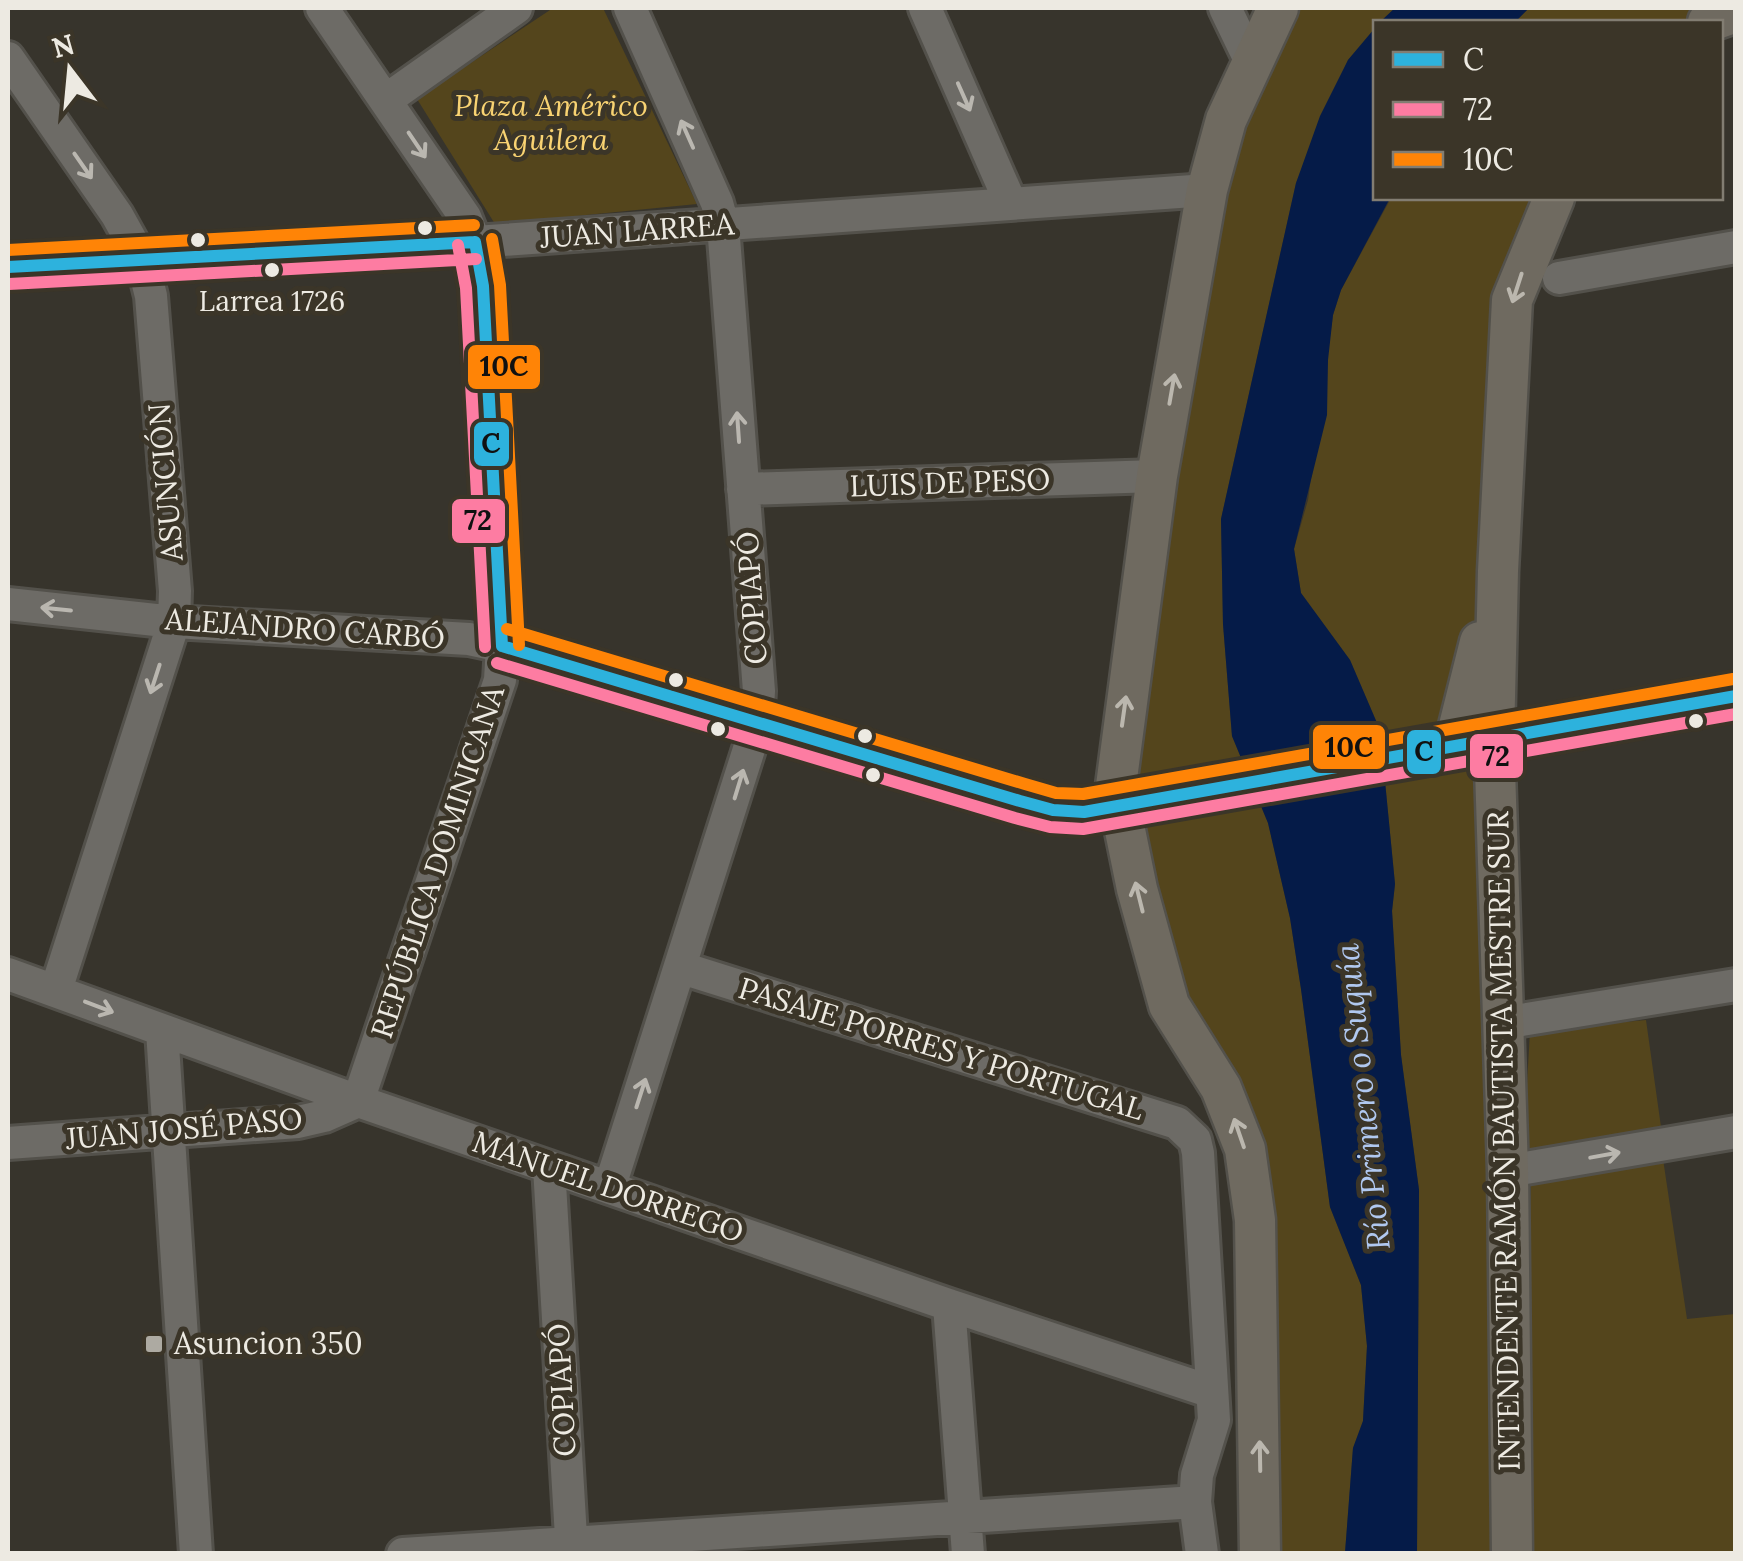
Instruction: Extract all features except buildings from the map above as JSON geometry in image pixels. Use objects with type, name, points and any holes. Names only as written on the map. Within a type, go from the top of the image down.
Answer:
[{"type":"main road","points":[[1260,1554],[1255,1220],[1245,1149],[1220,1088],[1169,1006],[1118,808],[1117,764],[1157,476],[1207,190],[1226,120],[1278,8]]},
{"type":"main road","name":"INTENDENTE RAMÓN BAUTISTA MESTRE SUR","points":[[1514,1544],[1508,1171],[1494,738],[1498,571],[1512,300],[1553,200]]},
{"type":"main road","points":[[1438,749],[1498,571]]},
{"type":"street","name":"REPÚBLICA DOMINICANA","points":[[322,8],[465,217],[475,242],[483,286],[502,646],[500,680],[358,1101]]},
{"type":"street","points":[[386,100],[516,8]]},
{"type":"street","name":"COPIAPÓ","points":[[610,1186],[758,724],[759,691],[722,225],[717,203],[630,8]]},
{"type":"street","points":[[925,8],[1012,204]]},
{"type":"street","points":[[1224,8],[1251,62]]},
{"type":"street","name":"ASUNCIÓN","points":[[8,58],[116,215],[142,260],[151,296],[175,591],[174,622],[56,990]]},
{"type":"street","name":"JUAN LARREA","points":[[8,267],[475,242],[1207,190]]},
{"type":"street","points":[[1559,278],[1736,247]]},
{"type":"street","name":"LUIS DE PESO","points":[[743,489],[1157,476]]},
{"type":"street","name":"ALEJANDRO CARBÓ","points":[[8,604],[174,622],[469,639],[1054,810],[1084,812],[1736,696]]},
{"type":"street","name":"PASAJE PORRES Y PORTUGAL","points":[[682,968],[1177,1124],[1194,1140],[1212,1392]]},
{"type":"street","name":"MANUEL DORREGO","points":[[8,974],[358,1101],[1212,1392]]},
{"type":"street","points":[[1504,1024],[1736,985]]},
{"type":"street","points":[[162,1030],[196,1554]]},
{"type":"street","name":"JUAN JOSÉ PASO","points":[[8,1143],[298,1122],[358,1101]]},
{"type":"street","points":[[1508,1171],[1736,1132]]},
{"type":"street","name":"COPIAPÓ","points":[[549,1167],[572,1548]]},
{"type":"street","points":[[948,1305],[968,1554]]},
{"type":"street","points":[[1202,1554],[1195,1502],[1197,1474],[1214,1420],[1212,1392]]},
{"type":"street","points":[[403,1554],[572,1548],[1195,1502]]},
{"type":"green space","name":"Plaza Américo Aguilera","points":[[553,8],[603,8],[697,204],[495,224],[417,99]]},
{"type":"green space","points":[[1278,8],[1395,8],[1382,20],[1373,20],[1373,30],[1348,60],[1296,183],[1221,519],[1223,624],[1232,736],[1268,823],[1290,918],[1330,1207],[1361,1285],[1367,1346],[1363,1421],[1353,1448],[1345,1553],[1260,1554],[1255,1220],[1221,1088],[1118,807],[1207,190]]},
{"type":"green space","points":[[1529,8],[1735,8],[1712,20],[1517,20]]},
{"type":"green space","points":[[1390,200],[1553,200],[1515,288],[1512,1553],[1417,1553],[1419,1190],[1401,1055],[1392,911],[1395,884],[1380,730],[1350,660],[1301,593],[1294,549],[1308,500],[1333,315],[1341,290]]},
{"type":"green space","points":[[1646,1020],[1662,1134],[1523,1155],[1530,1031]]},
{"type":"green space","points":[[1663,1159],[1687,1319],[1735,1314],[1735,1553],[1532,1553],[1522,1524],[1531,1184]]},
{"type":"water","points":[[1395,8],[1529,8],[1517,20],[1382,20]]},
{"type":"water","name":"Río Primero o Suquía","points":[[1373,30],[1373,200],[1389,200],[1341,290],[1333,315],[1327,415],[1294,549],[1301,593],[1350,660],[1380,730],[1395,884],[1392,911],[1401,1055],[1419,1190],[1417,1553],[1345,1553],[1353,1448],[1363,1421],[1367,1346],[1361,1285],[1330,1207],[1290,918],[1268,823],[1232,736],[1223,624],[1221,519],[1296,183],[1320,116],[1348,60]]},
{"type":"transit line","name":"10C","points":[[8,250],[474,225]]},
{"type":"transit line","name":"10C","points":[[492,239],[500,285],[519,645]]},
{"type":"transit line","name":"C","points":[[475,242],[483,286],[502,646]]},
{"type":"transit line","name":"C","points":[[8,267],[475,242]]},
{"type":"transit line","name":"72","points":[[458,245],[466,288],[485,647]]},
{"type":"transit line","name":"72","points":[[9,284],[476,259]]},
{"type":"transit line","name":"10C","points":[[507,629],[1056,793],[1083,794],[1733,679]]},
{"type":"transit line","name":"C","points":[[502,646],[1020,801],[1053,810],[1084,812],[1736,696]]},
{"type":"transit line","name":"72","points":[[497,663],[1015,818],[1050,827],[1083,829],[1736,714]]},
{"type":"place","name":"Larrea 1726","points":[[272,270]]},
{"type":"place","name":"Asuncion 350","points":[[154,1344]]}]
